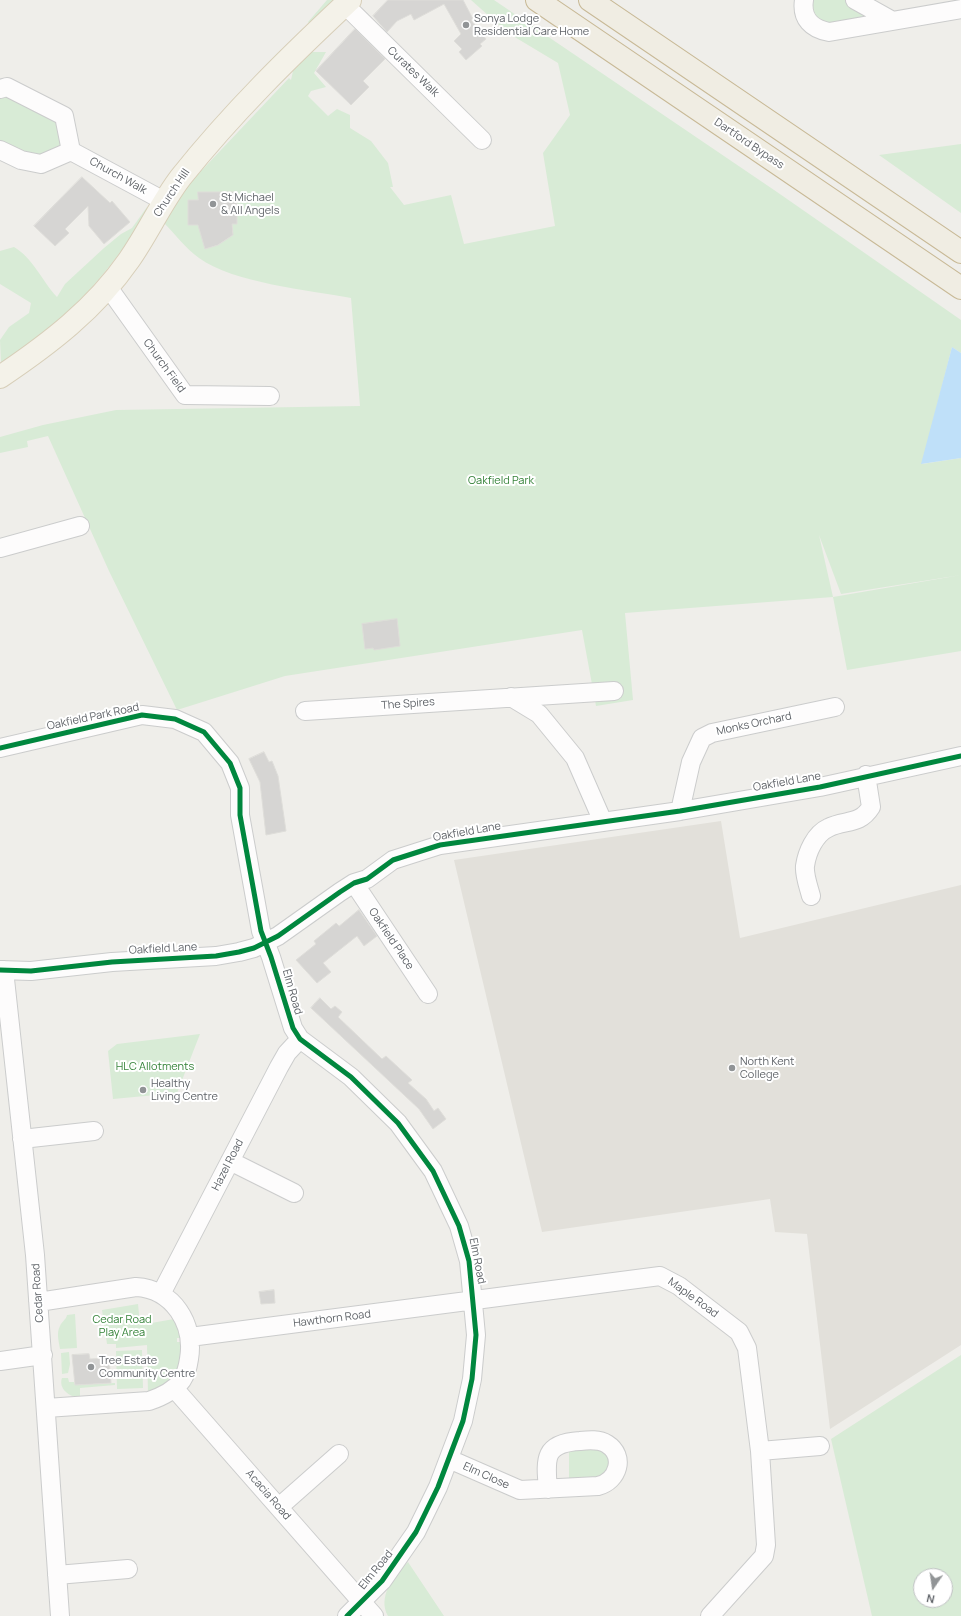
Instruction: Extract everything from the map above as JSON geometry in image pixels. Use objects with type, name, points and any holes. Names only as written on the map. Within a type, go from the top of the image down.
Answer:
[{"type":"highway","name":"Dartford Bypass","points":[[537,0],[961,288]]},
{"type":"highway","points":[[590,0],[961,252]]},
{"type":"main road","name":"Church Hill","points":[[0,377],[39,351],[67,328],[108,287],[130,259],[164,201],[180,179],[242,106],[347,3]]},
{"type":"street","points":[[804,0],[803,10],[806,20],[816,28],[834,32],[891,20],[961,9]]},
{"type":"street","points":[[855,0],[891,20]]},
{"type":"street","name":"Curates Walk","points":[[347,3],[482,140]]},
{"type":"street","points":[[0,89],[8,87],[64,116],[71,151],[41,164],[21,160],[0,150]]},
{"type":"street","name":"Church Walk","points":[[71,151],[164,201]]},
{"type":"street","name":"Church Field","points":[[108,287],[185,396],[270,396]]},
{"type":"street","points":[[0,548],[80,526]]},
{"type":"street","name":"The Spires","points":[[305,711],[614,691]]},
{"type":"street","points":[[511,697],[539,714],[574,758],[603,822]]},
{"type":"street","name":"Monks Orchard","points":[[680,811],[691,762],[702,738],[712,733],[836,707]]},
{"type":"street","name":"Oakfield Park Road","points":[[0,748],[142,715],[175,719],[204,732],[230,763],[240,788],[240,816],[261,931],[266,943]]},
{"type":"street","name":"Oakfield Lane","points":[[2,970],[32,971],[112,962],[216,956],[250,949],[266,943],[354,883],[367,880],[393,860],[440,845],[680,811],[820,787],[866,775],[961,756]]},
{"type":"street","points":[[811,896],[805,867],[814,839],[828,827],[855,821],[866,816],[871,807],[866,775]]},
{"type":"street","name":"Oakfield Place","points":[[354,883],[428,994]]},
{"type":"street","name":"Elm Road","points":[[266,943],[290,1021],[300,1039],[346,1073],[370,1094],[398,1123],[422,1155],[443,1189],[459,1226],[469,1261],[474,1301],[476,1343],[472,1379],[466,1411],[431,1504],[414,1537],[382,1581],[362,1603],[347,1616]]},
{"type":"street","name":"Cedar Road","points":[[2,970],[35,1255],[44,1355],[46,1408],[60,1616]]},
{"type":"street","name":"Hazel Road","points":[[161,1294],[279,1066],[289,1051],[300,1039]]},
{"type":"street","points":[[22,1139],[94,1131]]},
{"type":"street","points":[[230,1161],[294,1194]]},
{"type":"street","name":"Maple Road","points":[[474,1301],[660,1276],[679,1286],[739,1332],[747,1348],[760,1452],[766,1535],[764,1556],[710,1616]]},
{"type":"street","points":[[38,1301],[45,1302],[136,1287],[146,1288],[161,1294],[176,1306],[183,1315],[190,1337],[188,1368],[182,1380],[164,1396],[149,1402],[46,1408]]},
{"type":"street","name":"Hawthorn Road","points":[[190,1337],[474,1301]]},
{"type":"street","points":[[0,1360],[44,1355]]},
{"type":"street","name":"Acacia Road","points":[[174,1388],[362,1603]]},
{"type":"street","points":[[760,1452],[820,1446]]},
{"type":"street","points":[[279,1507],[339,1454]]},
{"type":"street","name":"Elm Close","points":[[449,1459],[514,1489],[526,1491],[548,1489]]},
{"type":"street","points":[[57,1574],[128,1570]]},
{"type":"street","points":[[362,1603],[374,1616]]},
{"type":"shaded area","name":"North Kent College","points":[[721,821],[740,938],[961,885],[961,1345],[830,1429],[807,1234],[775,1232],[770,1199],[542,1232],[454,860]]},
{"type":"green space","points":[[327,0],[335,0],[311,26],[308,22]]},
{"type":"green space","name":"Oakfield Park","points":[[471,0],[494,0],[777,192],[961,320],[961,353],[952,347],[922,464],[961,458],[961,575],[841,594],[819,535],[833,597],[625,613],[633,700],[596,706],[582,630],[285,676],[177,710],[109,571],[48,436],[27,441],[28,447],[0,453],[0,437],[43,425],[116,410],[360,406],[351,298],[251,280],[231,274],[214,267],[199,258],[185,246],[164,223],[186,187],[289,78],[291,80],[293,71],[310,52],[326,52],[314,73],[326,87],[311,91],[308,96],[328,116],[337,109],[350,115],[350,128],[371,141],[388,163],[393,187],[390,187],[404,205],[451,195],[464,244],[555,226],[543,153],[570,115],[558,63],[508,33]],"holes":[[[237,192],[237,224],[232,224],[233,235],[218,245],[205,249],[224,225],[188,224],[188,200],[198,200]]]},
{"type":"green space","points":[[807,0],[849,0],[864,14],[864,20],[819,26]]},
{"type":"green space","points":[[11,93],[61,119],[65,138],[54,153],[32,159],[0,144],[0,95]]},
{"type":"green space","points":[[961,144],[961,213],[879,155]]},
{"type":"green space","points":[[147,207],[118,255],[84,296],[45,332],[1,364],[0,340],[9,327],[29,313],[31,303],[0,284],[0,251],[14,247],[21,252],[32,263],[57,297],[65,284],[104,248],[121,234],[132,228]]},
{"type":"green space","points":[[961,575],[961,651],[847,670],[833,597]]},
{"type":"green space","name":"HLC Allotments","points":[[200,1034],[177,1093],[113,1099],[108,1051],[117,1044]]},
{"type":"green space","name":"Cedar Road Play Area","points":[[138,1304],[140,1325],[174,1319],[185,1338],[177,1338],[177,1342],[185,1342],[183,1359],[172,1382],[148,1394],[147,1345],[116,1348],[116,1344],[107,1344],[102,1310]]},
{"type":"green space","points":[[75,1314],[77,1348],[60,1349],[58,1332],[61,1324],[67,1315]]},
{"type":"green space","points":[[142,1350],[143,1388],[117,1389],[116,1351]]},
{"type":"green space","points":[[69,1352],[70,1364],[68,1373],[62,1374],[61,1353]]},
{"type":"green space","points":[[961,1355],[961,1616],[872,1616],[831,1439]]},
{"type":"green space","points":[[62,1378],[68,1378],[69,1382],[74,1382],[75,1385],[115,1383],[115,1385],[80,1388],[80,1398],[72,1396],[63,1389],[61,1382]]},
{"type":"green space","points":[[569,1444],[607,1447],[612,1474],[569,1486]]},
{"type":"green space","points":[[408,1562],[444,1616],[388,1616],[385,1609],[386,1594],[397,1573]]},
{"type":"water","points":[[952,347],[961,353],[961,458],[921,464]]},
{"type":"building","name":"Sonya Lodge Residential Care Home","points":[[388,0],[463,0],[473,19],[471,20],[486,39],[480,44],[482,46],[466,60],[459,52],[462,49],[454,41],[461,34],[444,4],[414,20],[411,14],[397,21],[387,32],[373,16]]},
{"type":"building","points":[[355,29],[385,59],[363,81],[369,87],[351,105],[316,71]]},
{"type":"building","points":[[82,177],[110,203],[112,201],[130,222],[104,244],[89,226],[88,206],[65,229],[69,233],[55,246],[34,226]]},
{"type":"building","name":"St Michael & All Angels","points":[[198,192],[237,192],[237,224],[232,224],[233,235],[218,245],[205,249],[198,225],[188,225],[188,200],[198,200]]},
{"type":"building","points":[[397,619],[400,646],[374,650],[373,648],[365,649],[362,624]]},
{"type":"building","points":[[264,752],[269,762],[272,761],[278,776],[286,831],[266,835],[260,782],[249,759]]},
{"type":"building","points":[[359,910],[377,936],[364,946],[357,936],[323,963],[331,972],[317,983],[296,960],[316,944],[314,941],[336,923],[339,926]]},
{"type":"building","points":[[320,998],[331,1009],[335,1006],[342,1012],[338,1017],[382,1059],[386,1056],[412,1080],[408,1083],[426,1099],[434,1111],[438,1108],[446,1119],[433,1129],[419,1109],[311,1008]]},
{"type":"building","points":[[274,1290],[275,1303],[261,1304],[259,1292]]},
{"type":"building","name":"Tree Estate Community Centre","points":[[89,1354],[90,1359],[109,1358],[111,1383],[75,1385],[72,1355]]},
{"type":"cycle path","points":[[0,748],[142,715],[175,719],[204,732],[230,763],[240,788],[240,815],[261,931],[271,957],[293,1028],[300,1039],[351,1077],[398,1123],[433,1171],[459,1226],[469,1261],[476,1335],[472,1379],[463,1421],[438,1487],[416,1532],[382,1581],[347,1616]]},
{"type":"cycle path","points":[[0,970],[31,971],[112,962],[216,956],[239,952],[254,948],[278,936],[340,892],[354,883],[367,879],[393,860],[440,845],[680,811],[820,787],[961,756]]},
{"type":"place","name":"Sonya Lodge Residential Care Home","points":[[466,25]]},
{"type":"place","name":"St Michael & All Angels","points":[[213,204]]},
{"type":"place","name":"North Kent College","points":[[732,1068]]},
{"type":"place","name":"Healthy Living Centre","points":[[143,1090]]},
{"type":"place","name":"Tree Estate Community Centre","points":[[91,1367]]}]
